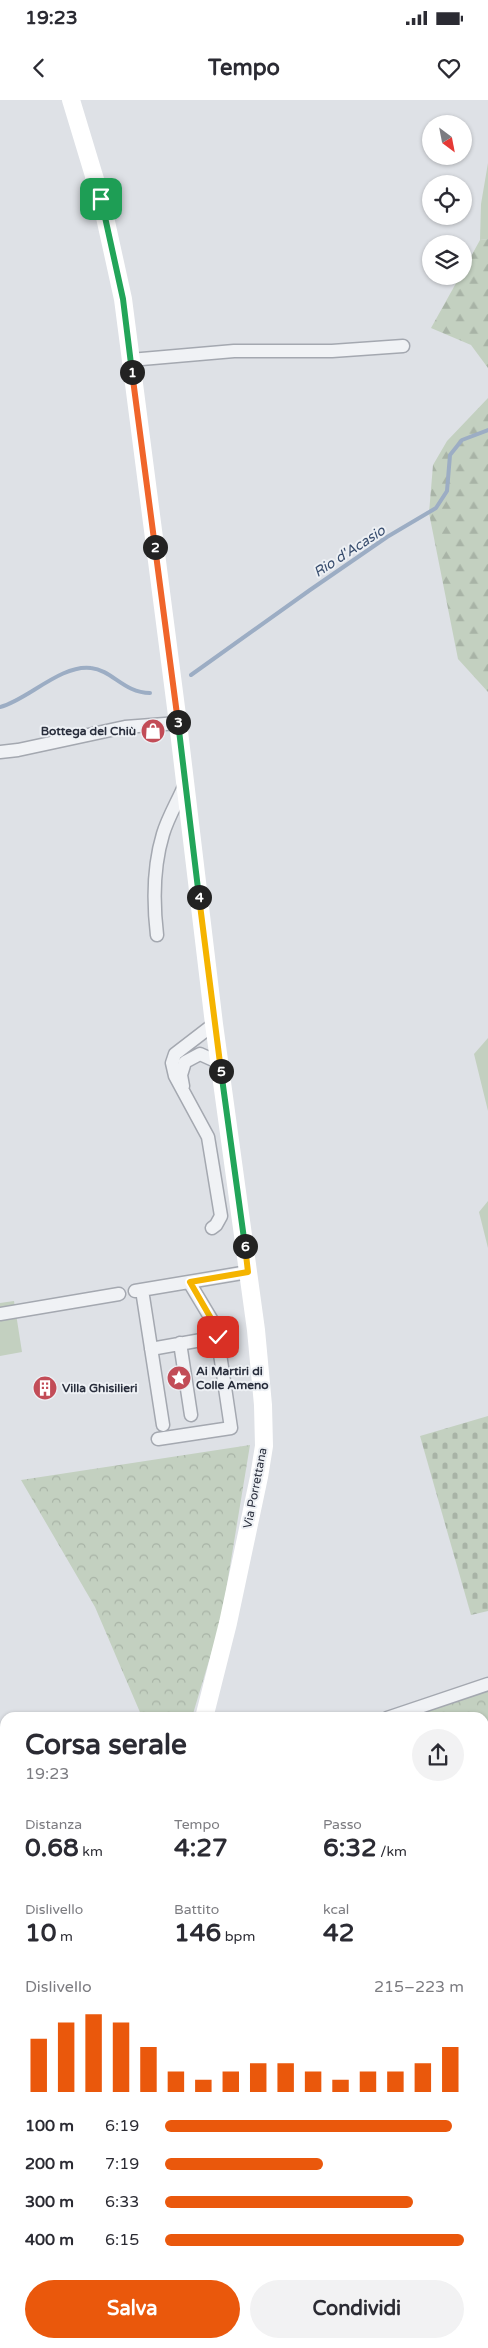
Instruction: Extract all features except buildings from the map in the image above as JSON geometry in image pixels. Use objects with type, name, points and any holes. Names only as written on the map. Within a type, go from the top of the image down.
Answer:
[{"type":"main road","name":"Via Porrettana","points":[[71,100],[109,231],[123,299],[186,784],[214,1024],[248,1272],[262,1396],[264,1446],[228,1623],[206,1712]]},
{"type":"street","points":[[130,360],[234,351],[332,351],[403,346]]},
{"type":"street","points":[[0,752],[18,750],[125,727],[178,723]]},
{"type":"street","points":[[156,935],[154,883],[158,850],[163,832],[186,784]]},
{"type":"street","points":[[212,1228],[216,1226],[220,1216],[208,1137],[175,1076],[172,1063],[174,1054],[214,1024]]},
{"type":"street","points":[[185,1096],[181,1075],[185,1062],[200,1054],[218,1055]]},
{"type":"street","points":[[190,1282],[216,1327],[231,1428],[162,1434],[151,1348],[139,1290],[248,1272]]},
{"type":"street","points":[[0,1314],[119,1294]]},
{"type":"street","points":[[151,1348],[218,1337]]},
{"type":"street","points":[[180,1343],[190,1415]]},
{"type":"street","points":[[405,1712],[488,1684]]},
{"type":"green space","points":[[488,163],[488,239],[480,240],[481,204]]},
{"type":"green space","points":[[488,239],[488,368],[471,345],[431,328],[455,285],[472,285],[472,254],[480,240]]},
{"type":"green space","points":[[488,398],[488,692],[458,659],[429,513],[433,465],[447,441]]},
{"type":"green space","points":[[488,1038],[488,1111],[474,1054]]},
{"type":"green space","points":[[488,1201],[488,1248],[479,1212]]},
{"type":"green space","points":[[14,1301],[22,1352],[0,1356],[0,1303]]},
{"type":"green space","points":[[488,1416],[488,1611],[471,1615],[420,1436]]},
{"type":"green space","points":[[250,1445],[221,1621],[194,1712],[140,1712],[95,1607],[21,1480]]},
{"type":"green space","points":[[488,1687],[488,1712],[413,1712]]},
{"type":"waterway","name":"Rio d'Acasio","points":[[191,675],[387,537],[436,508],[447,491],[450,455],[462,440],[488,430]]},
{"type":"waterway","name":"Rio d'Acasio","points":[[0,707],[21,698],[56,677],[80,668],[98,670],[125,686],[150,693]]},
{"type":"place","name":"Bottega del Chiù","points":[[153,731]]},
{"type":"place","name":"Ai Martiri di Colle Ameno","points":[[179,1378]]},
{"type":"place","name":"Villa Ghisilieri","points":[[45,1388]]},
{"type":"route","points":[[101,199],[123,299],[178,723],[214,1024],[248,1272],[190,1282],[216,1327],[218,1337]]}]
